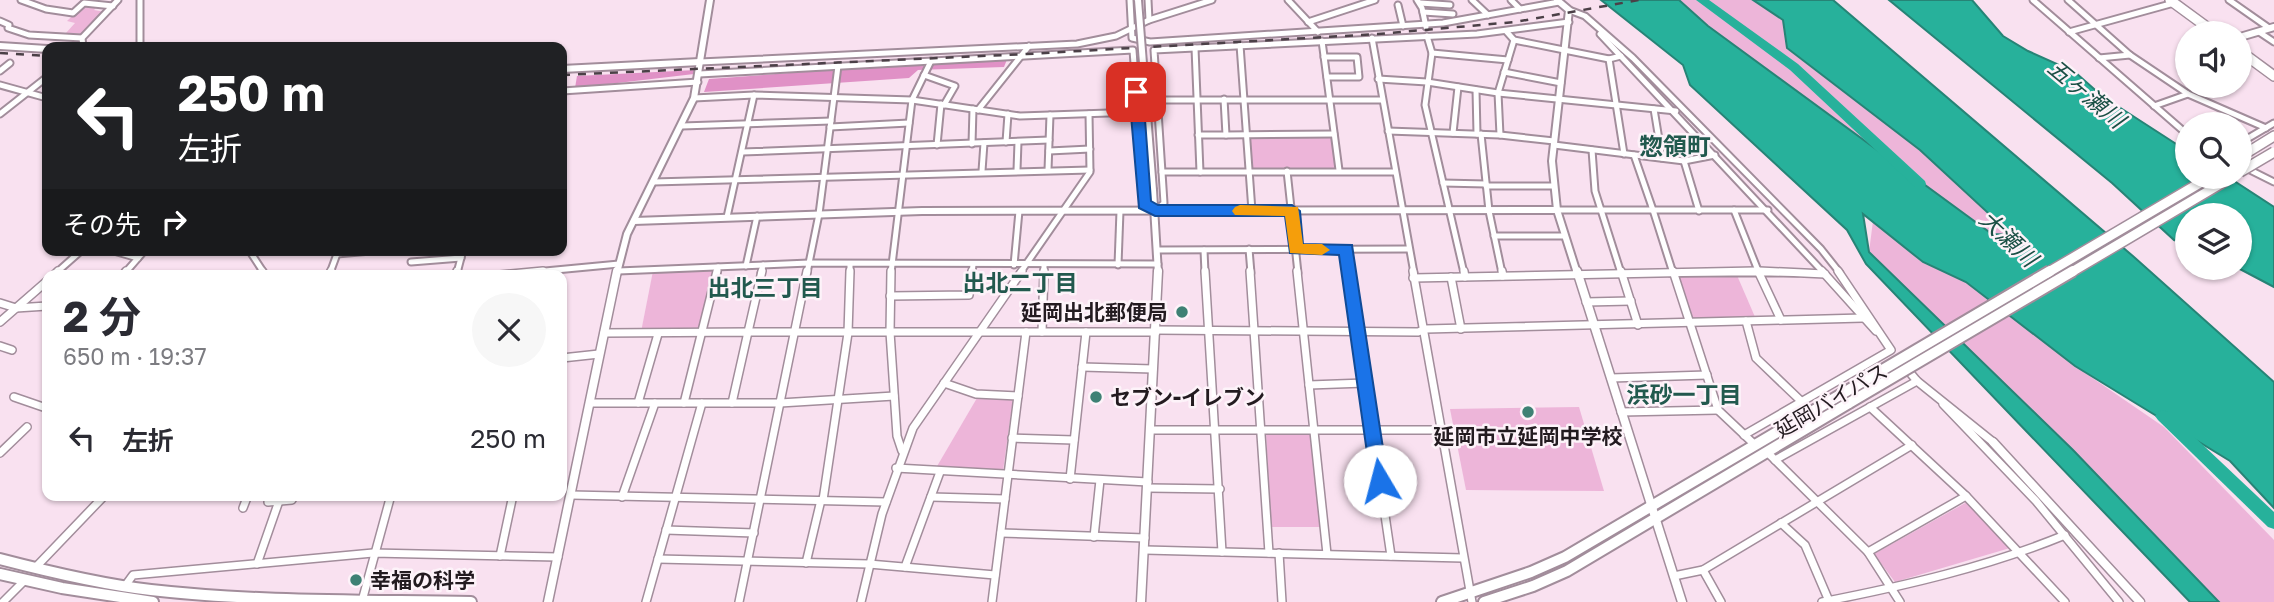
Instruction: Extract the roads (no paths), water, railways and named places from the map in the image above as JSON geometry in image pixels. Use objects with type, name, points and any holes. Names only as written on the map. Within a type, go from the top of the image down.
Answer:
[{"type":"highway","points":[[2172,1],[2199,21]]},
{"type":"highway","points":[[2252,60],[2274,76]]},
{"type":"highway","points":[[2252,150],[2274,136]]},
{"type":"highway","points":[[2252,165],[2274,152]]},
{"type":"highway","name":"延岡バイパス","points":[[1485,602],[1567,571],[1657,517],[1771,456],[1845,399],[2190,189]]},
{"type":"highway","name":"延岡バイパス","points":[[1442,602],[1471,598],[1565,557],[1754,444],[1937,354],[2212,189]]},
{"type":"highway","points":[[0,559],[126,586],[210,595],[471,602]]},
{"type":"highway","points":[[0,574],[117,598],[153,602]]},
{"type":"street","points":[[21,0],[46,9],[73,13],[84,4],[113,6]]},
{"type":"street","points":[[0,21],[9,24],[8,28],[29,35],[82,38],[118,0]]},
{"type":"street","points":[[140,0],[140,42]]},
{"type":"street","points":[[548,602],[618,267],[634,221],[694,98],[710,0]]},
{"type":"street","points":[[1130,0],[1132,38],[1150,42],[1403,26],[1427,31],[1558,1],[1569,10],[1585,16],[1677,101],[1821,249],[1891,350]]},
{"type":"street","points":[[1138,0],[1158,250],[1142,602]]},
{"type":"street","points":[[1148,0],[1149,20]]},
{"type":"street","points":[[567,69],[1097,41],[1149,20],[1212,0]]},
{"type":"street","points":[[1288,0],[1318,32]]},
{"type":"street","points":[[1308,22],[1375,0]]},
{"type":"street","points":[[1472,0],[1488,15]]},
{"type":"street","points":[[1511,0],[1520,9]]},
{"type":"street","points":[[2033,0],[2175,124]]},
{"type":"street","points":[[2068,0],[2130,55],[2175,85]]},
{"type":"street","points":[[2229,0],[2272,28]]},
{"type":"street","points":[[1450,5],[1420,1],[1432,53],[1425,98],[1465,277]]},
{"type":"street","points":[[2069,32],[2172,1]]},
{"type":"street","points":[[1398,5],[1403,26]]},
{"type":"street","points":[[1569,10],[1554,143],[1553,186],[1557,211],[1682,602]]},
{"type":"street","points":[[1423,12],[1453,14]]},
{"type":"street","points":[[1585,16],[1768,210],[1917,381],[1993,442],[2140,602]]},
{"type":"street","points":[[1155,211],[1164,203],[1154,50],[1372,38],[1427,31],[1506,31],[1569,22]]},
{"type":"street","points":[[2252,34],[2272,28]]},
{"type":"street","points":[[1506,31],[1514,40],[1609,59],[1621,56]]},
{"type":"street","points":[[2259,32],[2274,42]]},
{"type":"street","points":[[82,38],[82,42]]},
{"type":"street","points":[[1372,38],[1471,598]]},
{"type":"street","points":[[1500,135],[1498,93],[1514,40]]},
{"type":"street","points":[[1322,41],[1339,170]]},
{"type":"street","points":[[1240,45],[1252,211]]},
{"type":"street","points":[[0,46],[42,49]]},
{"type":"street","points":[[972,144],[975,109],[1029,46]]},
{"type":"street","points":[[1195,48],[1200,172]]},
{"type":"street","points":[[567,90],[838,66],[1133,50],[1144,204],[1155,211]]},
{"type":"street","points":[[1432,53],[1508,60]]},
{"type":"street","points":[[2099,58],[2130,55]]},
{"type":"street","points":[[1324,57],[1357,57],[1359,77],[1326,77]]},
{"type":"street","points":[[1609,59],[1624,154]]},
{"type":"street","points":[[902,450],[897,436],[890,332],[891,264],[912,100],[931,61]]},
{"type":"street","points":[[0,71],[10,63]]},
{"type":"street","points":[[739,602],[819,214],[838,66]]},
{"type":"street","points":[[1504,72],[1562,83]]},
{"type":"street","points":[[924,75],[955,86],[942,104],[937,145]]},
{"type":"street","points":[[1378,79],[1427,82],[1498,93],[1676,111]]},
{"type":"street","points":[[0,114],[42,81]]},
{"type":"street","points":[[0,85],[42,96]]},
{"type":"street","points":[[1453,133],[1458,87]]},
{"type":"street","points":[[1476,90],[1489,211],[1503,276]]},
{"type":"street","points":[[694,98],[754,95],[912,100],[1008,114],[1138,112]]},
{"type":"street","points":[[727,218],[754,95]]},
{"type":"street","points":[[2154,106],[2177,98]]},
{"type":"street","points":[[2197,98],[2266,128]]},
{"type":"street","points":[[1224,99],[1226,135]]},
{"type":"street","points":[[1157,100],[1382,100]]},
{"type":"street","points":[[1654,109],[1662,158]]},
{"type":"street","points":[[1006,142],[1008,114]]},
{"type":"street","points":[[861,602],[869,564],[902,450],[913,428],[1090,170],[1089,114]]},
{"type":"street","points":[[1048,170],[1050,115]]},
{"type":"street","points":[[682,126],[748,123],[909,123]]},
{"type":"street","points":[[2252,136],[2274,123]]},
{"type":"street","points":[[1388,131],[1500,135],[1684,161],[1715,155]]},
{"type":"street","points":[[1198,135],[1334,134]]},
{"type":"street","points":[[742,152],[1049,141]]},
{"type":"street","points":[[1017,170],[1018,142]]},
{"type":"street","points":[[982,171],[984,143]]},
{"type":"street","points":[[1049,151],[1090,149]]},
{"type":"street","points":[[1592,150],[1595,191],[1639,325]]},
{"type":"street","points":[[1634,155],[1718,410],[1754,444]]},
{"type":"street","points":[[1684,161],[1699,211]]},
{"type":"street","points":[[653,182],[1090,170]]},
{"type":"street","points":[[2252,170],[2274,182]]},
{"type":"street","points":[[1287,171],[1327,554]]},
{"type":"street","points":[[1163,172],[1394,172]]},
{"type":"street","points":[[1443,183],[1553,186]]},
{"type":"street","points":[[634,221],[897,212],[1064,210],[1768,210]]},
{"type":"street","points":[[1734,210],[1781,320]]},
{"type":"street","points":[[1014,265],[1019,211]]},
{"type":"street","points":[[1118,265],[1120,211]]},
{"type":"street","points":[[746,266],[757,216]]},
{"type":"street","points":[[1494,236],[1565,236]]},
{"type":"street","points":[[1249,249],[1269,553]]},
{"type":"street","points":[[1158,250],[1408,249]]},
{"type":"street","points":[[1204,250],[1217,430],[1222,552]]},
{"type":"street","points":[[1346,250],[1391,556]]},
{"type":"street","points":[[60,270],[75,256]]},
{"type":"street","points":[[128,270],[138,258],[132,256]]},
{"type":"street","points":[[411,262],[449,256]]},
{"type":"street","points":[[553,270],[809,264],[1158,264]]},
{"type":"street","points":[[806,563],[822,500],[838,402],[848,333],[850,264]]},
{"type":"street","points":[[732,403],[764,265]]},
{"type":"street","points":[[890,296],[969,295],[973,265]]},
{"type":"street","points":[[1042,332],[1044,265]]},
{"type":"street","points":[[684,403],[718,267]]},
{"type":"street","points":[[1413,278],[1758,271],[1825,274]]},
{"type":"street","points":[[1451,278],[1461,328]]},
{"type":"street","points":[[0,322],[42,285]]},
{"type":"street","points":[[1586,302],[1630,300]]},
{"type":"street","points":[[0,303],[16,308],[42,306]]},
{"type":"street","points":[[604,333],[1210,330],[1358,332],[1863,317]]},
{"type":"street","points":[[1746,321],[1756,358],[1802,402]]},
{"type":"street","points":[[992,602],[1026,332]]},
{"type":"street","points":[[1069,479],[1086,332]]},
{"type":"street","points":[[638,403],[658,334]]},
{"type":"street","points":[[0,346],[12,350]]},
{"type":"street","points":[[1744,435],[1891,350]]},
{"type":"street","points":[[567,357],[599,354]]},
{"type":"street","points":[[1082,367],[1153,369]]},
{"type":"street","points":[[1611,378],[1707,375]]},
{"type":"street","points":[[1900,602],[1868,552],[1771,456],[1917,381]]},
{"type":"street","points":[[944,383],[976,394],[1018,396]]},
{"type":"street","points":[[1310,385],[1365,383]]},
{"type":"street","points":[[590,403],[838,402],[894,396]]},
{"type":"street","points":[[14,397],[42,407]]},
{"type":"street","points":[[1943,402],[1943,407],[2006,469],[2065,535],[2119,602]]},
{"type":"street","points":[[622,496],[655,403]]},
{"type":"street","points":[[646,602],[702,403]]},
{"type":"street","points":[[1870,407],[1966,496],[2065,602]]},
{"type":"street","points":[[1621,412],[1718,410]]},
{"type":"street","points":[[0,453],[27,427]]},
{"type":"street","points":[[1150,430],[1440,430]]},
{"type":"street","points":[[1012,438],[1074,440]]},
{"type":"street","points":[[1674,576],[1703,570],[1912,445]]},
{"type":"street","points":[[896,468],[1220,489]]},
{"type":"street","points":[[905,567],[940,472]]},
{"type":"street","points":[[1094,537],[1100,480]]},
{"type":"street","points":[[571,495],[886,502]]},
{"type":"street","points":[[1868,552],[1966,496]]},
{"type":"street","points":[[931,497],[1005,499]]},
{"type":"street","points":[[36,568],[99,501]]},
{"type":"street","points":[[243,508],[246,501]]},
{"type":"street","points":[[257,564],[279,501],[268,502]]},
{"type":"street","points":[[363,601],[373,553],[389,501]]},
{"type":"street","points":[[500,556],[512,501]]},
{"type":"street","points":[[1781,523],[1805,545],[1829,601]]},
{"type":"street","points":[[666,530],[754,533]]},
{"type":"street","points":[[1001,533],[1145,538]]},
{"type":"street","points":[[1822,602],[1892,588],[2021,553],[2065,535]]},
{"type":"street","points":[[1145,550],[1462,558]]},
{"type":"street","points":[[117,598],[133,576],[373,553],[558,557]]},
{"type":"street","points":[[1279,553],[1282,602]]},
{"type":"street","points":[[658,559],[869,564],[996,575]]},
{"type":"street","points":[[1703,570],[1721,602]]},
{"type":"street","points":[[3,602],[25,580]]},
{"type":"water","points":[[1601,0],[1679,0],[1708,26],[1992,234],[2012,235],[1920,150],[1787,48],[1783,20],[1753,0],[1833,0],[2134,257],[2274,382],[2274,508],[2230,461],[2075,366],[1966,282],[1923,262],[1863,214],[1869,252],[2073,450],[2219,602],[2190,602],[1866,264],[1847,230],[1690,85],[1683,65]]},
{"type":"water","name":"五ヶ瀬川","points":[[1889,0],[1972,0],[2003,36],[2028,51],[2075,72],[2102,96],[2175,143],[2175,189],[2246,189],[2274,207],[2274,287],[2252,275],[2252,203],[2175,203],[2175,240],[2112,183]]},
{"type":"waterway","name":"大瀬川","points":[[1702,0],[1794,67],[1920,184]]},
{"type":"waterway","name":"大瀬川","points":[[2163,416],[2274,522]]},
{"type":"railway","points":[[567,75],[1027,54],[1378,34],[1515,22],[1639,0]]},
{"type":"railway","points":[[0,53],[42,56]]},
{"type":"place","name":"延岡出北郵便局","points":[[1182,312]]},
{"type":"place","name":"セブン-イレブン","points":[[1096,397]]},
{"type":"place","name":"延岡市立延岡中学校","points":[[1528,412]]},
{"type":"place","name":"幸福の科学","points":[[356,580]]},
{"type":"district","name":"惣領町","points":[[1675,145]]},
{"type":"district","name":"出北二丁目","points":[[1020,282]]},
{"type":"district","name":"出北三丁目","points":[[765,287]]},
{"type":"district","name":"浜砂一丁目","points":[[1684,394]]}]
